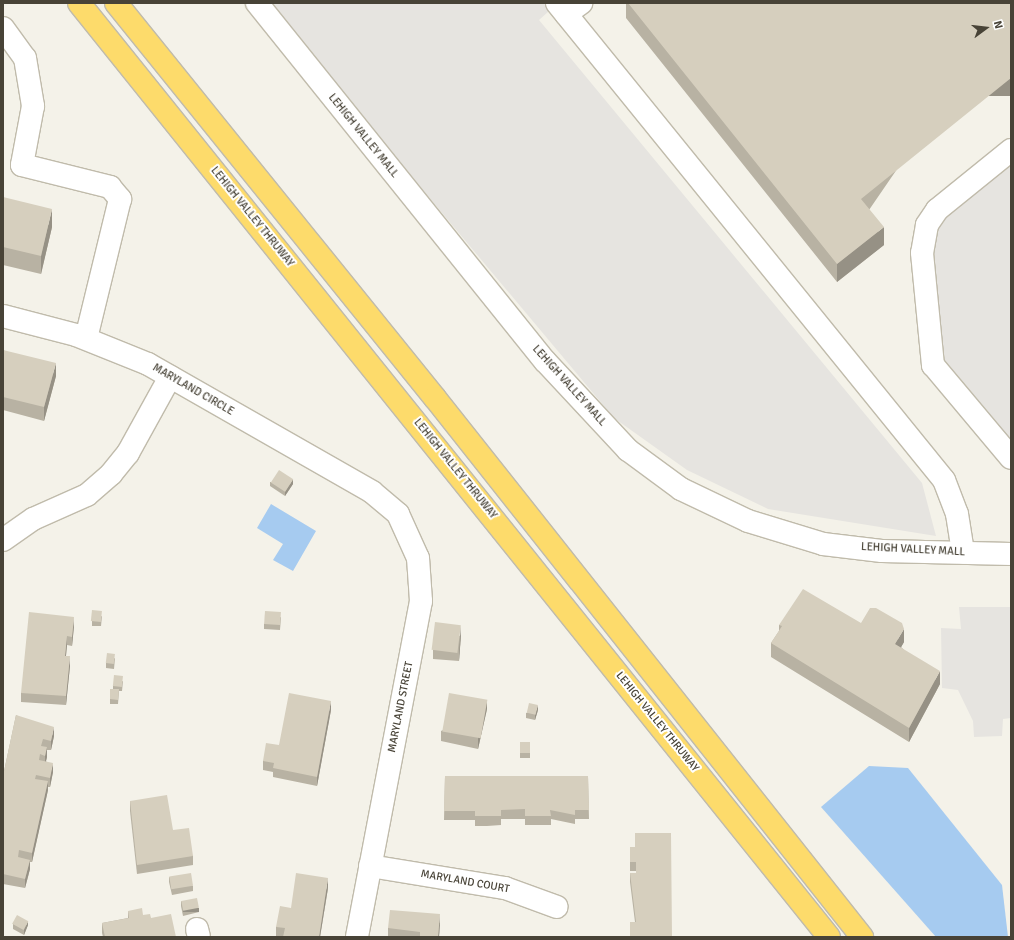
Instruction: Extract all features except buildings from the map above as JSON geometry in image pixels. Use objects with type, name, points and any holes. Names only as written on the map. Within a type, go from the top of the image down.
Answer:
[{"type":"highway","name":"LEHIGH VALLEY THRUWAY","points":[[78,3],[829,937]]},
{"type":"highway","points":[[116,3],[435,398],[862,937]]},
{"type":"street","name":"LEHIGH VALLEY MALL","points":[[257,3],[545,361],[628,450],[681,489],[756,523],[823,544],[882,551],[1011,554]]},
{"type":"street","points":[[568,7],[944,480],[957,514],[963,553]]},
{"type":"street","points":[[3,28],[25,58],[33,106],[22,165],[110,187],[120,199],[86,338]]},
{"type":"street","points":[[1011,150],[937,210],[927,225],[922,253],[933,365],[1011,458]]},
{"type":"street","name":"MARYLAND CIRCLE","points":[[3,316],[86,338],[170,377],[372,492]]},
{"type":"street","points":[[3,540],[33,519],[87,495],[111,474],[128,453],[170,377]]},
{"type":"street","name":"MARYLAND STREET","points":[[357,937],[421,601],[421,578],[418,558],[398,514],[372,492]]},
{"type":"street","name":"MARYLAND COURT","points":[[370,866],[506,888],[557,907]]},
{"type":"shaded area","points":[[266,3],[558,3],[539,20],[922,483],[936,536],[768,509],[687,470],[614,418]]},
{"type":"shaded area","points":[[1011,159],[1011,449],[930,358],[917,239]]},
{"type":"shaded area","points":[[959,607],[1011,607],[1011,718],[1003,719],[1002,736],[974,737],[973,721],[958,690],[942,688],[941,628],[961,629]]},
{"type":"water","points":[[271,504],[316,531],[293,571],[273,560],[283,544],[257,528]]},
{"type":"water","points":[[869,766],[908,768],[1002,885],[1008,937],[936,937],[821,807]]}]
